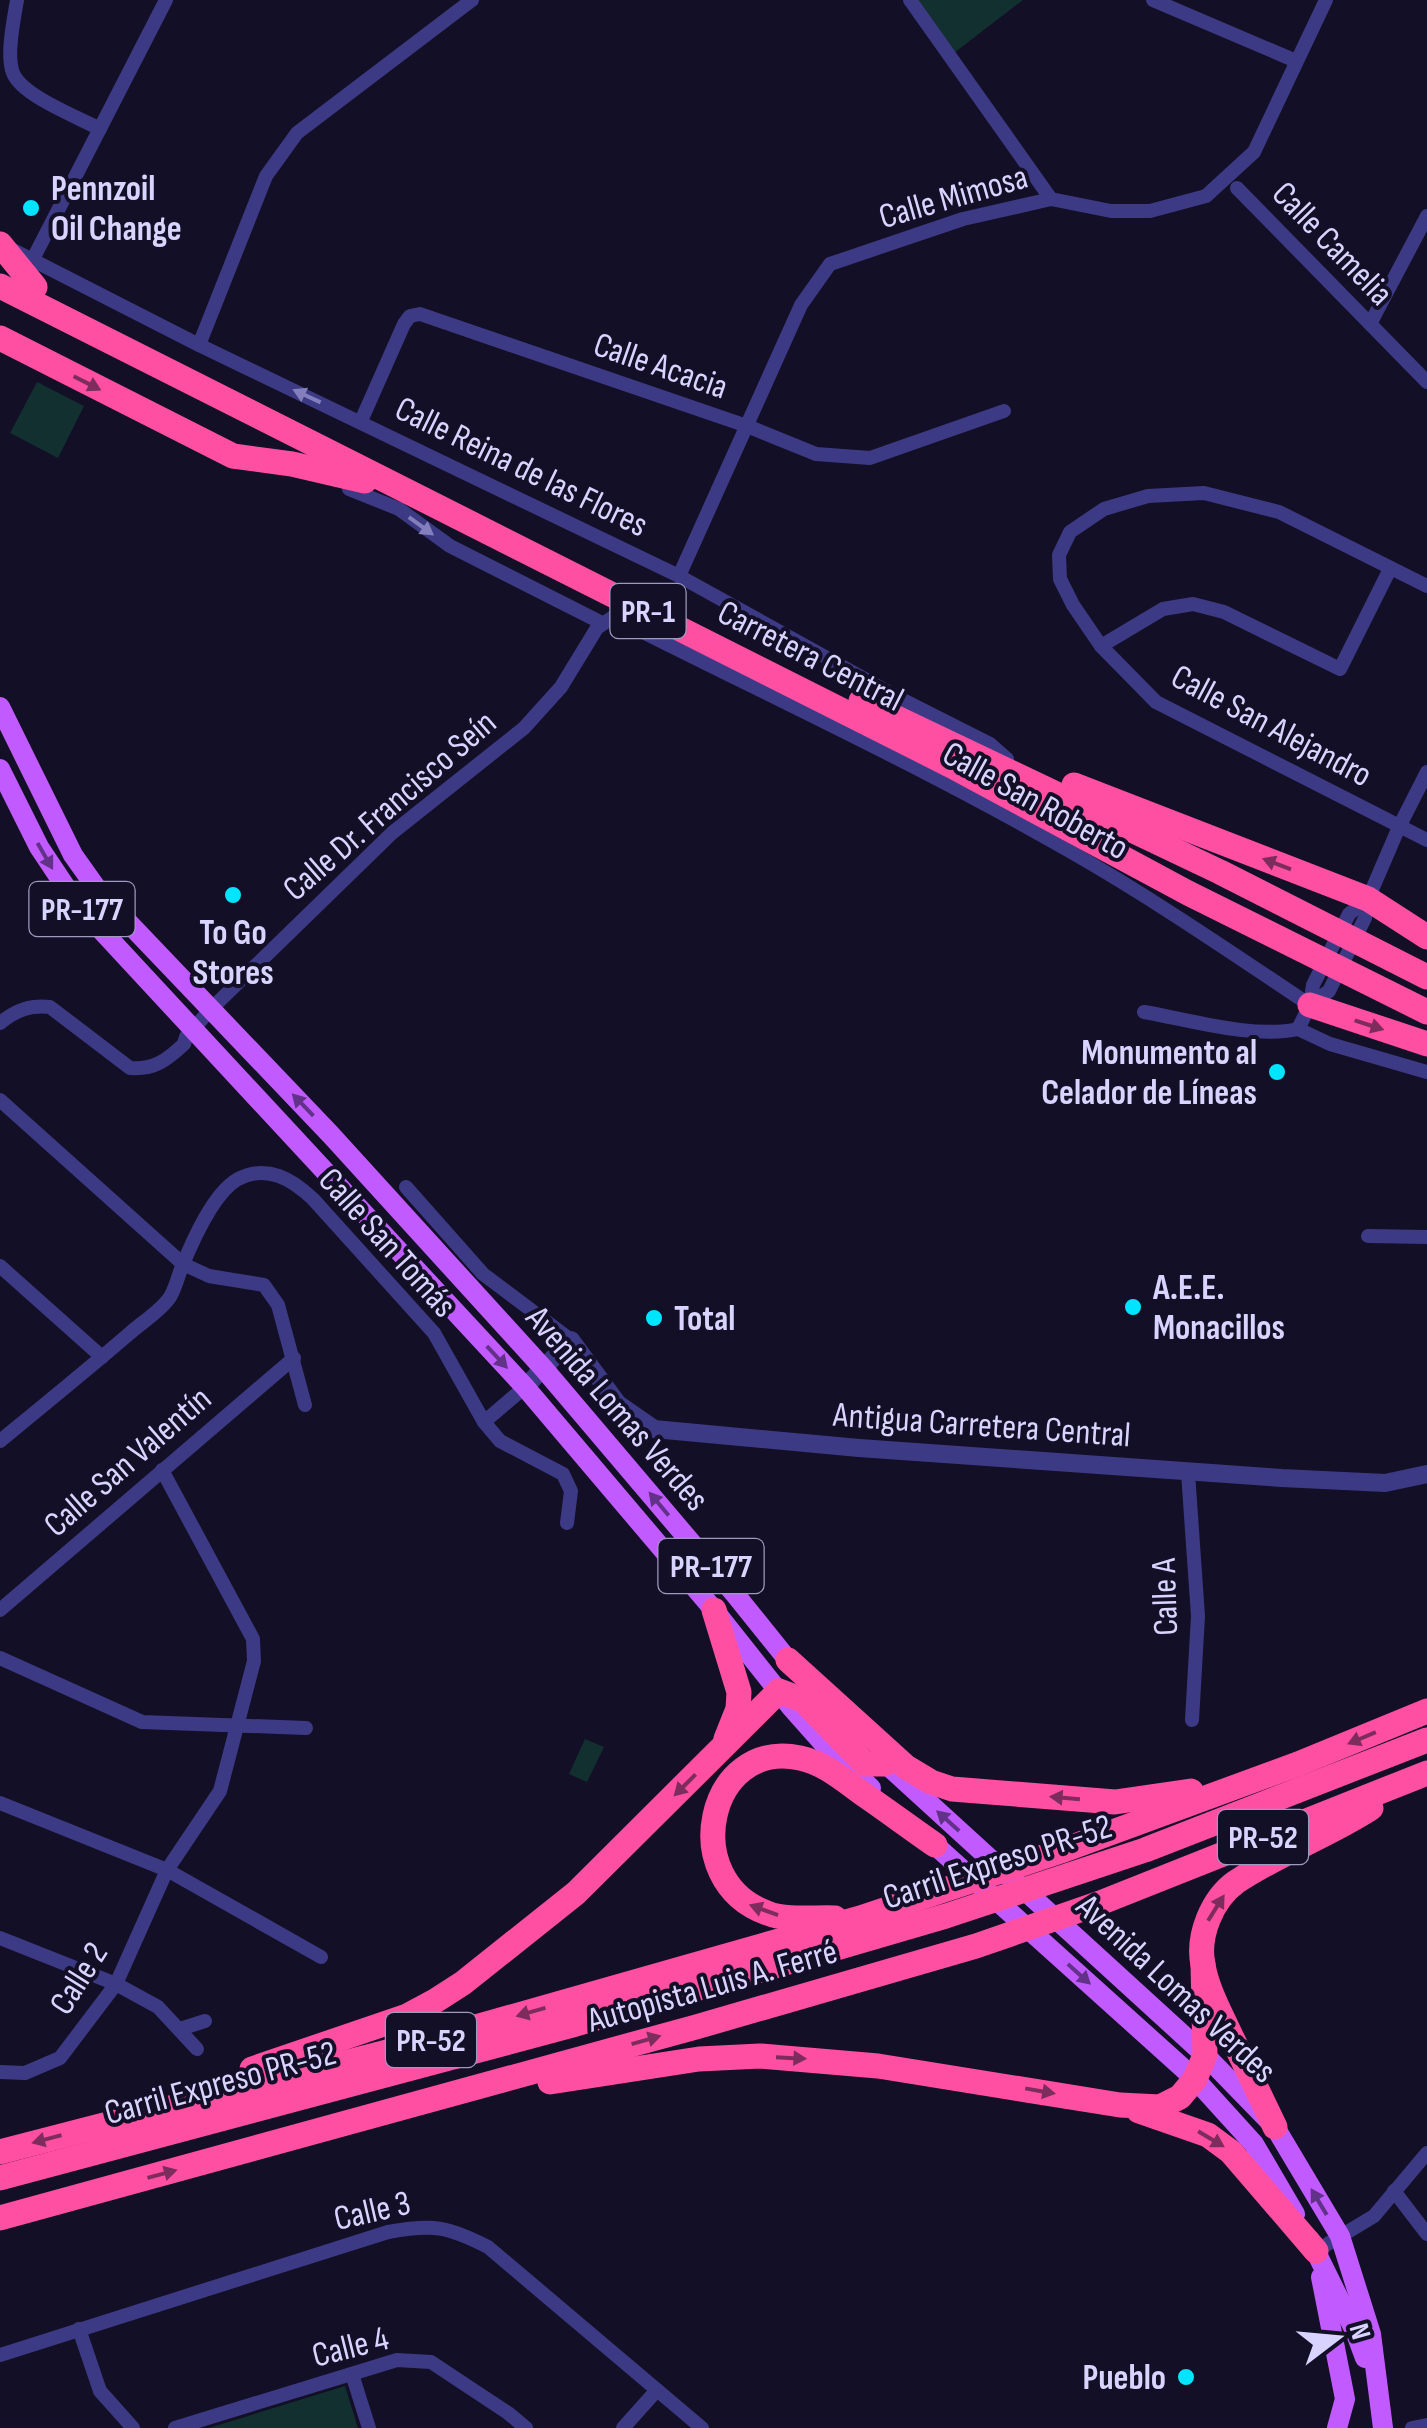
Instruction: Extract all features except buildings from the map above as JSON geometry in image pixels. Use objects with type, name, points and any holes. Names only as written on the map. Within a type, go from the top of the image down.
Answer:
[{"type":"highway","points":[[1,244],[35,287]]},
{"type":"highway","name":"Carretera Central","points":[[0,270],[880,710],[1220,872],[1302,932],[1376,972],[1427,1012]]},
{"type":"highway","name":"Carretera Central","points":[[0,286],[952,766],[1188,892],[1302,932]]},
{"type":"highway","points":[[0,338],[234,456],[292,464],[422,498]]},
{"type":"highway","points":[[0,350],[28,354]]},
{"type":"highway","points":[[880,710],[892,707],[969,744],[1368,899],[1427,937]]},
{"type":"highway","points":[[1376,972],[1427,994]]},
{"type":"highway","points":[[1376,972],[1427,1004]]},
{"type":"highway","name":"Carretera Central","points":[[1376,972],[1427,977]]},
{"type":"highway","points":[[1310,1006],[1427,1044]]},
{"type":"highway","points":[[714,1610],[739,1692],[738,1709],[721,1749]]},
{"type":"highway","points":[[788,1660],[906,1767],[952,1789],[1116,1802],[1181,1794],[1298,1764]]},
{"type":"highway","points":[[146,2113],[243,2072],[321,2048],[436,2002],[576,1893],[778,1691],[803,1700],[865,1764],[886,1764]]},
{"type":"highway","name":"Autopista Luis A. Ferré","points":[[0,2152],[402,2048],[860,1918],[1061,1851],[1298,1764],[1427,1711]]},
{"type":"highway","name":"Carril Expreso PR-52","points":[[0,2178],[569,2026],[946,1916],[1162,1843],[1427,1740]]},
{"type":"highway","points":[[860,1918],[776,1916],[754,1908],[734,1894],[716,1862],[712,1828],[718,1804],[736,1777],[755,1764],[778,1757],[813,1762],[935,1845]]},
{"type":"highway","points":[[451,2095],[699,2059],[760,2056],[878,2066],[1160,2108],[1180,2097],[1200,2067],[1204,1934],[1208,1918],[1232,1885],[1284,1853],[1355,1818],[1420,1776]]},
{"type":"highway","name":"Autopista Luis A. Ferré","points":[[0,2218],[976,1946],[1100,1903],[1420,1776]]},
{"type":"highway","points":[[1202,1964],[1219,2010],[1275,2127]]},
{"type":"highway","points":[[1120,2105],[1194,2129],[1232,2152],[1316,2251]]},
{"type":"main road","name":"Avenida Lomas Verdes","points":[[0,706],[73,855],[100,892],[331,1135],[544,1370],[841,1724],[1200,2067],[1254,2144],[1316,2251],[1362,2346],[1383,2428]]},
{"type":"main road","name":"Avenida Lomas Verdes","points":[[0,769],[39,848],[77,904],[189,1033],[525,1387],[823,1743],[935,1845],[1275,2127],[1340,2236],[1371,2334],[1383,2428]]},
{"type":"main road","points":[[1316,2251],[1345,2399],[1337,2428]]},
{"type":"street","points":[[17,0],[12,71],[23,88],[100,130]]},
{"type":"street","points":[[33,259],[166,0]]},
{"type":"street","points":[[200,345],[266,176],[297,133],[472,0]]},
{"type":"street","points":[[910,0],[1051,199]]},
{"type":"street","points":[[1152,0],[1296,61]]},
{"type":"street","name":"Calle Mimosa","points":[[679,576],[801,306],[830,264],[962,219],[1051,199],[1112,211],[1150,211],[1206,196],[1254,152],[1326,0]]},
{"type":"street","points":[[1206,196],[1237,188],[1254,152]]},
{"type":"street","name":"Calle Camelia","points":[[1237,188],[1427,382]]},
{"type":"street","points":[[1370,324],[1427,216]]},
{"type":"street","name":"Calle Reina de las Flores","points":[[1,244],[200,345],[679,576],[990,744],[1007,759]]},
{"type":"street","name":"Calle Acacia","points":[[360,421],[404,324],[410,316],[420,314],[747,426],[816,454],[870,458],[1004,411]]},
{"type":"street","name":"Calle San Roberto","points":[[234,456],[282,474],[374,497],[399,509],[450,546],[945,782],[1076,854],[1310,1006]]},
{"type":"street","name":"Calle San Alejandro","points":[[1427,586],[1279,512],[1204,492],[1148,496],[1104,510],[1070,532],[1059,555],[1060,580],[1073,604],[1101,646],[1156,702],[1427,840]]},
{"type":"street","points":[[1101,646],[1163,609],[1193,604],[1224,612],[1340,669],[1390,569]]},
{"type":"street","name":"Calle Dr. Francisco Seín","points":[[0,1022],[23,1008],[50,1007],[130,1068],[153,1067],[168,1059],[211,1010],[392,833],[524,728],[561,687],[607,620]]},
{"type":"street","points":[[1298,1029],[1310,1006],[1328,991],[1365,918],[1368,899],[1427,772]]},
{"type":"street","points":[[1144,1012],[1256,1032],[1298,1029],[1330,1044],[1427,1072]]},
{"type":"street","points":[[0,1100],[183,1264],[209,1276],[264,1285],[278,1305],[305,1405]]},
{"type":"street","name":"Calle San Tomás","points":[[2,1436],[102,1358],[169,1298],[223,1190],[250,1175],[282,1175],[313,1199],[434,1333],[484,1422],[500,1442],[563,1474],[571,1491],[567,1522]]},
{"type":"street","points":[[406,1186],[483,1274],[572,1340],[484,1422]]},
{"type":"street","points":[[1368,1236],[1427,1237]]},
{"type":"street","points":[[0,1266],[102,1358]]},
{"type":"street","name":"Antigua Carretera Central","points":[[572,1340],[618,1404],[654,1429],[1188,1473],[1385,1483],[1427,1474]]},
{"type":"street","name":"Calle San Valentín","points":[[0,1610],[294,1358]]},
{"type":"street","name":"Calle 2","points":[[0,2072],[25,2074],[60,2058],[116,1984],[167,1870],[220,1790],[238,1724],[254,1661],[253,1640],[162,1470]]},
{"type":"street","name":"Calle A","points":[[1188,1473],[1198,1616],[1192,1720]]},
{"type":"street","points":[[0,1658],[142,1722],[306,1728]]},
{"type":"street","points":[[0,1803],[167,1870],[321,1957]]},
{"type":"street","points":[[0,1938],[116,1984],[158,2008],[197,2049]]},
{"type":"street","points":[[180,2028],[204,2020]]},
{"type":"street","points":[[1316,2251],[1374,2216],[1427,2153]]},
{"type":"street","points":[[1394,2192],[1427,2234]]},
{"type":"street","name":"Calle 3","points":[[0,2355],[388,2232],[423,2226],[456,2230],[488,2247],[702,2428]]},
{"type":"street","points":[[79,2329],[100,2391],[133,2428]]},
{"type":"street","name":"Calle 4","points":[[174,2428],[396,2360],[431,2362],[526,2428]]},
{"type":"street","points":[[352,2374],[369,2428]]},
{"type":"street","points":[[623,2428],[657,2390]]},
{"type":"street","points":[[1412,2428],[1427,2425]]},
{"type":"green space","points":[[916,0],[1023,0],[954,53]]},
{"type":"green space","points":[[37,382],[84,406],[58,458],[10,433]]},
{"type":"green space","points":[[585,1739],[604,1747],[587,1782],[569,1774]]},
{"type":"green space","points":[[345,2386],[358,2428],[209,2428]]},
{"type":"place","name":"Pennzoil Oil Change","points":[[31,208]]},
{"type":"place","name":"To Go Stores","points":[[233,895]]},
{"type":"place","name":"Monumento al Celador de Líneas","points":[[1277,1072]]},
{"type":"place","name":"A.E.E. Monacillos","points":[[1133,1307]]},
{"type":"place","name":"Total","points":[[654,1318]]},
{"type":"place","name":"Pueblo","points":[[1186,2377]]}]
